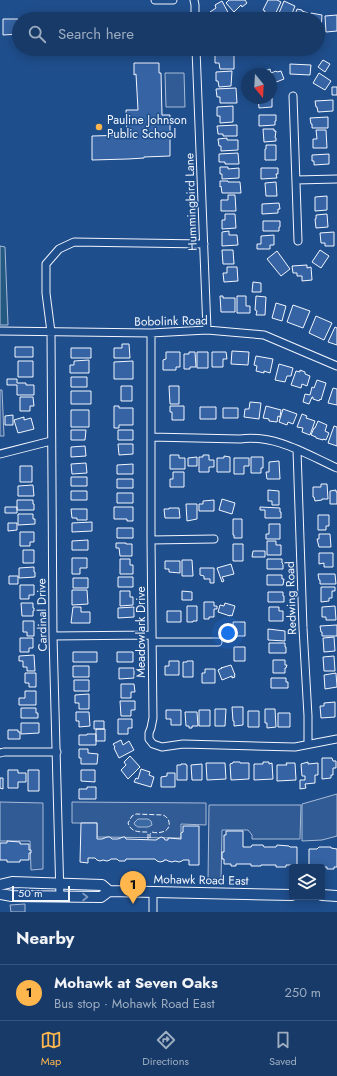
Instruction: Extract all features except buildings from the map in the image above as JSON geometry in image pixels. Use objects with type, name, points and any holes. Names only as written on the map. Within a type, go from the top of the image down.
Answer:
[{"type":"main road","name":"Mohawk Road East","points":[[0,885],[12,882],[102,885],[109,892]]},
{"type":"main road","name":"Mohawk Road East","points":[[0,894],[12,896],[60,897],[101,897],[109,892],[289,895]]},
{"type":"main road","points":[[325,895],[337,896]]},
{"type":"street","points":[[155,0],[173,0]]},
{"type":"street","points":[[194,0],[195,12]]},
{"type":"street","name":"Hummingbird Lane","points":[[196,56],[207,330]]},
{"type":"street","points":[[293,96],[298,241]]},
{"type":"street","points":[[296,180],[337,179]]},
{"type":"street","name":"Cardinal Drive","points":[[60,897],[53,636],[51,332],[46,292],[46,264],[59,249],[74,242],[204,244]]},
{"type":"street","name":"Bobolink Road","points":[[0,331],[151,333],[207,330],[264,335],[337,366]]},
{"type":"street","name":"Meadowlark Drive","points":[[151,333],[153,718],[149,736],[153,744],[162,747],[183,744],[295,747],[337,739]]},
{"type":"street","points":[[151,437],[260,438],[271,440],[297,450],[337,468]]},
{"type":"street","points":[[0,454],[51,441]]},
{"type":"street","name":"Redwing Road","points":[[297,450],[308,744]]},
{"type":"street","points":[[151,540],[214,539]]},
{"type":"street","points":[[53,636],[152,638],[218,642]]},
{"type":"street","points":[[0,753],[57,752]]},
{"type":"street","points":[[152,912],[153,892]]},
{"type":"shaded area","points":[[165,73],[184,73],[185,107],[166,107]]},
{"type":"shaded area","points":[[0,246],[5,247],[8,325],[0,325]]},
{"type":"shaded area","points":[[0,390],[2,390],[4,436],[0,436]]},
{"type":"shaded area","points":[[337,794],[337,836],[322,840],[302,841],[302,804]]},
{"type":"shaded area","points":[[0,802],[43,803],[43,869],[31,870],[30,841],[0,841]]},
{"type":"shaded area","points":[[72,802],[206,803],[206,825],[181,824],[181,838],[97,837],[97,823],[72,823]]},
{"type":"shaded area","points":[[209,805],[301,805],[300,839],[252,839],[252,835],[248,830],[222,830],[221,881],[208,881]]},
{"type":"shaded area","points":[[138,819],[148,819],[151,821],[152,825],[148,827],[138,827],[134,823]]},
{"type":"shaded area","points":[[25,904],[25,912],[11,912],[10,905]]},
{"type":"fence","points":[[148,839],[147,832],[135,831],[129,826],[128,823],[132,816],[136,814],[163,815],[168,819],[168,829],[156,833],[152,832],[150,834],[150,839]]},
{"type":"place","name":"Pauline Johnson Public School","points":[[99,127]]},
{"type":"place","name":"Mohawk at Seven Oaks","points":[[133,904]]}]
